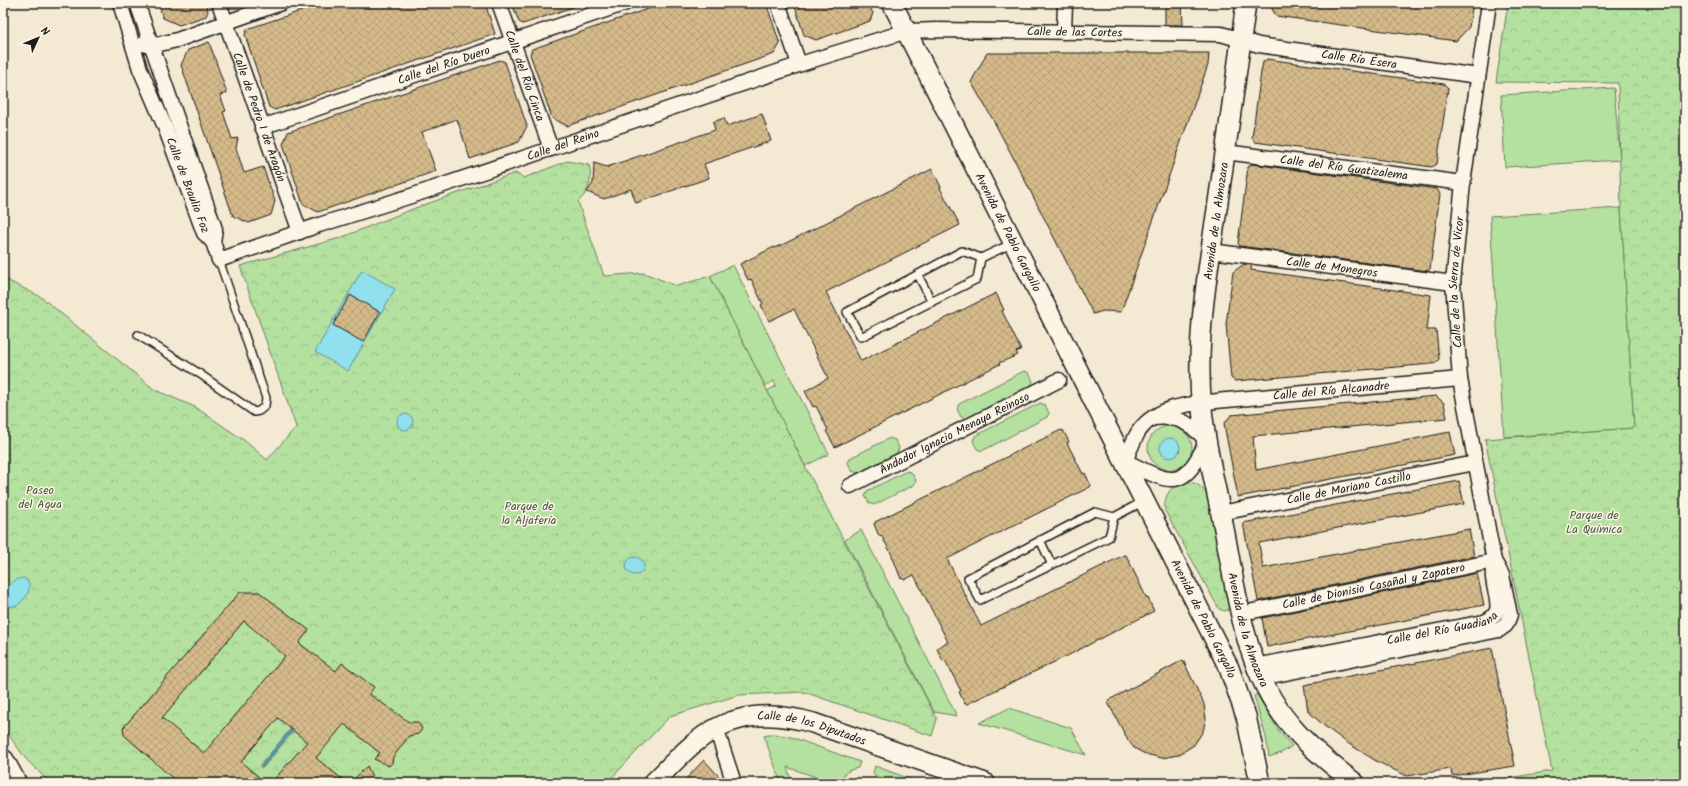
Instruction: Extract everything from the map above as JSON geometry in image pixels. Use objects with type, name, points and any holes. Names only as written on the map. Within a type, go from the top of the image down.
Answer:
[{"type":"main road","points":[[3,761],[15,783]]},
{"type":"street","name":"Calle de Braulio Foz","points":[[120,3],[140,69],[165,127],[204,233],[213,242]]},
{"type":"street","name":"Calle de Braulio Foz","points":[[137,3],[151,46],[158,60],[215,229],[213,242]]},
{"type":"street","name":"Calle de Pedro I de Aragón","points":[[219,3],[300,232]]},
{"type":"street","points":[[129,29],[142,43],[151,46],[178,40],[281,3]]},
{"type":"street","name":"Calle del Río Cinca","points":[[499,3],[551,148]]},
{"type":"street","name":"Calle del Río Duero","points":[[262,127],[626,3]]},
{"type":"street","points":[[778,3],[799,64]]},
{"type":"street","name":"Avenida de Pablo Gargallo","points":[[892,3],[908,31],[1229,668],[1246,716],[1260,783]]},
{"type":"street","points":[[1064,32],[1065,3]]},
{"type":"street","name":"Avenida de la Almozara","points":[[1246,3],[1211,251],[1201,338],[1200,376],[1207,440],[1241,620],[1258,672],[1280,711],[1292,728],[1318,753],[1355,783]]},
{"type":"street","name":"Calle de la Sierra de Vicor","points":[[1489,3],[1463,183],[1453,283],[1460,379],[1494,561]]},
{"type":"street","name":"Calle de las Cortes","points":[[908,31],[937,30],[1221,34],[1241,41]]},
{"type":"street","name":"Calle del Reino","points":[[219,260],[799,64],[908,31]]},
{"type":"street","name":"Calle Río Ésera","points":[[1241,41],[1259,45],[1478,76]]},
{"type":"street","name":"Calle del Río Guatizalema","points":[[1225,152],[1463,183]]},
{"type":"street","points":[[213,242],[219,260]]},
{"type":"street","name":"Calle de Monegros","points":[[1211,251],[1453,283]]},
{"type":"street","name":"Calle del Río Alcanadre","points":[[1202,402],[1460,379]]},
{"type":"street","name":"Andador Ignacio Menaya Reinoso","points":[[850,486],[1059,380]]},
{"type":"street","points":[[1154,418],[1172,417],[1190,424],[1207,440],[1195,466],[1189,472],[1176,479],[1162,479],[1125,461],[1139,432],[1147,423],[1162,412],[1202,402]]},
{"type":"street","name":"Calle de Mariano Castillo","points":[[1221,513],[1475,463]]},
{"type":"street","name":"Calle de Dionisio Casañal y Zapatero","points":[[1253,611],[1494,561]]},
{"type":"street","name":"Calle del Río Guadiana","points":[[1258,672],[1499,630],[1506,625],[1510,615],[1502,575],[1494,561]]},
{"type":"street","name":"Calle de los Diputados","points":[[653,783],[698,740],[716,728],[729,722],[768,714],[795,718],[984,783]]},
{"type":"street","points":[[716,728],[734,783]]},
{"type":"lane","points":[[982,258],[977,279],[861,337],[847,312],[962,252],[982,258],[1014,242]]},
{"type":"lane","points":[[138,336],[200,374],[254,412],[259,411],[265,406],[266,398],[219,260]]},
{"type":"lane","points":[[918,275],[932,302]]},
{"type":"lane","points":[[1114,517],[1109,537],[980,600],[968,578],[1095,512],[1114,517],[1144,501]]},
{"type":"lane","points":[[1040,540],[1052,565]]},
{"type":"green space","name":"Parque de La Química","points":[[1508,3],[1685,3],[1685,783],[1477,783],[1552,771],[1485,439],[1634,428],[1621,208],[1618,83],[1496,82]]},
{"type":"green space","points":[[1614,88],[1620,160],[1505,167],[1501,95]]},
{"type":"green space","name":"Parque de la Aljafería","points":[[567,161],[589,165],[591,175],[589,185],[585,194],[578,202],[604,276],[644,273],[677,286],[710,276],[805,466],[937,719],[932,736],[804,692],[739,695],[670,716],[607,783],[50,783],[26,759],[3,727],[3,278],[41,297],[155,390],[195,407],[245,441],[267,460],[296,427],[240,266],[340,238],[415,208],[515,173],[524,178]]},
{"type":"green space","points":[[1621,208],[1634,428],[1504,437],[1490,216]]},
{"type":"green space","points":[[733,265],[829,454],[805,466],[767,391],[776,386],[774,381],[765,386],[710,276]]},
{"type":"green space","points":[[1024,371],[1029,373],[1033,381],[1031,386],[966,419],[961,417],[957,409],[959,404]]},
{"type":"green space","points":[[1040,403],[1045,405],[1049,413],[1047,417],[982,451],[977,449],[973,441],[975,436]]},
{"type":"green space","points":[[1166,426],[1174,426],[1179,427],[1186,432],[1191,439],[1191,457],[1186,464],[1179,469],[1166,470],[1158,467],[1151,460],[1148,452],[1148,444],[1151,436],[1158,429]]},
{"type":"green space","points":[[890,438],[895,440],[899,448],[897,453],[858,473],[852,471],[848,463],[850,458]]},
{"type":"green space","points":[[907,471],[912,473],[916,481],[914,485],[874,505],[869,503],[865,496],[867,491]]},
{"type":"green space","points":[[1189,482],[1202,488],[1207,493],[1210,500],[1229,605],[1228,610],[1225,611],[1219,609],[1165,511],[1167,495],[1173,487]]},
{"type":"green space","points":[[861,530],[957,716],[934,712],[845,540]]},
{"type":"green space","points":[[1257,694],[1279,731],[1292,746],[1281,753],[1269,757],[1266,737],[1254,696]]},
{"type":"green space","points":[[1009,708],[1071,728],[1086,755],[979,723]]},
{"type":"green space","points":[[774,734],[791,737],[860,762],[858,768],[846,772],[839,783],[833,783],[787,767],[792,783],[781,783],[764,736]]},
{"type":"green space","points":[[875,766],[921,783],[884,783],[873,773]]},
{"type":"water","points":[[362,270],[395,289],[348,371],[315,352]]},
{"type":"water","points":[[402,414],[408,414],[413,419],[411,428],[408,430],[402,430],[397,425],[397,419]]},
{"type":"water","points":[[1166,438],[1174,438],[1180,444],[1180,452],[1174,458],[1166,458],[1160,452],[1160,444]]},
{"type":"water","points":[[631,557],[639,557],[644,562],[642,573],[639,575],[631,575],[626,570],[626,562]]},
{"type":"water","points":[[24,578],[29,585],[26,597],[16,606],[9,606],[4,601],[7,589],[16,580]]},
{"type":"building","points":[[158,3],[205,3],[208,11],[206,16],[179,25],[163,18]]},
{"type":"building","points":[[325,3],[485,3],[495,34],[275,110],[269,107],[245,35],[247,29]]},
{"type":"building","points":[[512,3],[578,3],[579,5],[523,24],[519,22]]},
{"type":"building","points":[[665,3],[766,3],[780,44],[774,54],[567,126],[552,118],[530,54],[532,49]]},
{"type":"building","points":[[794,3],[867,3],[873,13],[870,21],[816,40],[804,35]]},
{"type":"building","points":[[1165,3],[1182,3],[1183,25],[1165,25]]},
{"type":"building","points":[[1269,3],[1473,3],[1469,27],[1456,41],[1276,16]]},
{"type":"building","points":[[209,42],[227,93],[220,95],[226,111],[223,112],[232,139],[238,138],[236,148],[244,173],[263,167],[275,201],[271,215],[249,223],[233,216],[181,65],[188,50]]},
{"type":"building","points":[[987,53],[1209,53],[1208,65],[1121,312],[1103,311],[1093,314],[1014,159],[971,82]]},
{"type":"building","points":[[1267,59],[1444,84],[1448,88],[1437,164],[1432,167],[1255,142],[1252,138],[1261,72],[1263,62]]},
{"type":"building","points":[[500,60],[505,62],[527,126],[519,142],[470,159],[457,119],[422,132],[436,171],[318,212],[303,204],[283,144],[288,132]]},
{"type":"building","points":[[762,114],[771,141],[704,164],[709,178],[636,203],[631,189],[604,199],[587,192],[593,183],[594,163],[607,167],[715,130],[713,122],[724,118],[727,126]]},
{"type":"building","points":[[1252,164],[1437,189],[1440,194],[1430,269],[1428,271],[1240,246],[1238,243],[1248,167]]},
{"type":"building","points":[[932,169],[941,187],[940,188],[960,225],[826,292],[861,361],[996,293],[1004,310],[1002,311],[1021,350],[1016,352],[1018,355],[999,363],[1000,364],[835,447],[826,431],[828,430],[816,406],[813,407],[805,391],[828,378],[794,309],[769,321],[751,279],[748,280],[740,264],[774,247],[786,243]]},
{"type":"building","points":[[1244,264],[1252,265],[1251,270],[1431,295],[1427,330],[1436,330],[1439,359],[1436,363],[1432,364],[1235,381],[1231,378],[1226,324],[1233,272]]},
{"type":"building","points":[[350,295],[380,312],[363,342],[333,325]]},
{"type":"building","points":[[1436,396],[1444,403],[1447,418],[1253,436],[1256,470],[1450,432],[1455,455],[1238,497],[1224,424],[1231,415]]},
{"type":"building","points":[[1063,430],[1069,442],[1067,443],[1091,486],[947,559],[981,626],[1124,555],[1126,555],[1154,611],[1067,656],[965,704],[959,692],[961,691],[945,660],[943,661],[937,649],[948,642],[914,575],[904,580],[902,578],[901,579],[891,553],[881,535],[879,536],[874,524],[875,522]]},
{"type":"building","points":[[1459,481],[1464,504],[1259,543],[1263,568],[1469,529],[1474,556],[1258,601],[1243,523]]},
{"type":"building","points":[[1477,573],[1484,605],[1267,647],[1262,618]]},
{"type":"building","points":[[240,592],[259,592],[309,630],[299,643],[336,671],[342,663],[374,687],[369,694],[409,722],[418,722],[422,729],[418,734],[409,736],[393,757],[392,763],[389,766],[374,759],[380,753],[344,724],[316,758],[347,783],[271,783],[307,742],[278,718],[241,762],[266,783],[178,783],[124,735],[123,728]],"holes":[[[244,621],[285,656],[204,753],[162,718]]]},
{"type":"building","points":[[1492,648],[1515,766],[1452,776],[1451,769],[1407,776],[1376,761],[1346,742],[1323,725],[1308,711],[1304,685]]},
{"type":"building","points":[[1183,660],[1204,704],[1206,719],[1203,731],[1194,745],[1178,755],[1162,758],[1145,754],[1134,748],[1128,740],[1107,701]]},
{"type":"building","points":[[704,760],[725,783],[682,783]]},
{"type":"building","points":[[367,766],[375,783],[350,783]]},
{"type":"waterway","points":[[262,766],[291,731]]},
{"type":"park label","name":"Paseo del Agua","points":[[40,497]]}]
